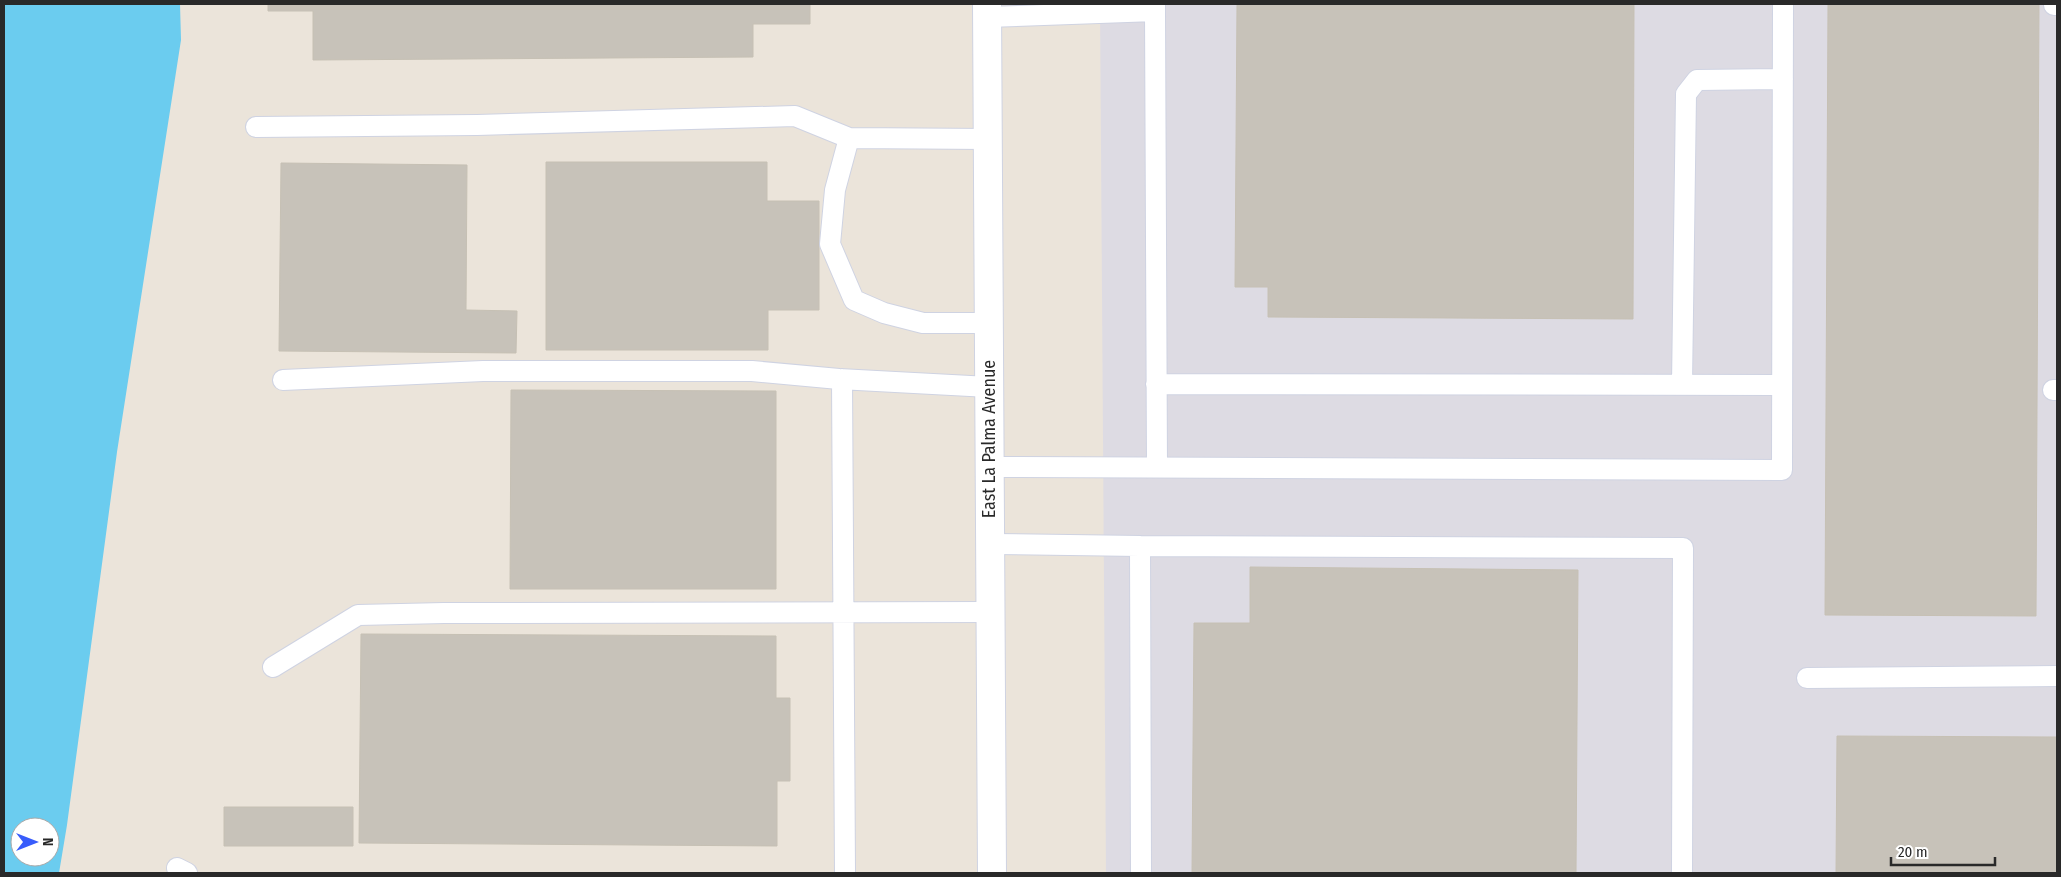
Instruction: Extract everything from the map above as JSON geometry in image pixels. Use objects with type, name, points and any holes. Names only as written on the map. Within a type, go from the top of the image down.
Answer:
[{"type":"main road","name":"East La Palma Avenue","points":[[987,10],[992,873]]},
{"type":"lane","points":[[990,467],[1782,470],[1783,4]]},
{"type":"lane","points":[[987,10],[1155,8],[1157,467]]},
{"type":"lane","points":[[1682,385],[1686,94],[1697,80],[1783,79]]},
{"type":"lane","points":[[256,127],[476,125],[795,116],[848,138],[988,139]]},
{"type":"lane","points":[[848,138],[835,190],[830,244],[854,300],[884,313],[923,323],[989,323]]},
{"type":"lane","points":[[283,380],[483,372],[752,370],[842,379],[989,387]]},
{"type":"lane","points":[[842,379],[845,873]]},
{"type":"lane","points":[[1156,384],[1782,385]]},
{"type":"lane","points":[[990,544],[1683,548],[1682,873]]},
{"type":"lane","points":[[1140,546],[1141,873]]},
{"type":"lane","points":[[272,668],[358,615],[444,613],[990,612]]},
{"type":"lane","points":[[1807,678],[2057,676]]},
{"type":"shaded area","points":[[1100,4],[2057,4],[2057,873],[1106,873]]},
{"type":"water","points":[[4,4],[180,4],[181,40],[117,452],[67,825],[60,867],[59,873],[4,873]]},
{"type":"building","points":[[268,4],[810,4],[810,24],[753,24],[753,57],[313,60],[313,11],[268,11]]},
{"type":"building","points":[[1237,4],[1634,4],[1633,319],[1268,317],[1268,287],[1235,287]]},
{"type":"building","points":[[1828,4],[2039,4],[2036,616],[1825,615]]},
{"type":"building","points":[[546,162],[767,162],[767,201],[819,201],[819,310],[768,310],[768,350],[546,350]]},
{"type":"building","points":[[281,163],[467,165],[466,310],[517,311],[516,353],[279,351]]},
{"type":"building","points":[[511,390],[776,391],[776,589],[510,589]]},
{"type":"building","points":[[1250,567],[1578,570],[1576,873],[1192,873],[1194,623],[1250,623]]},
{"type":"building","points":[[361,634],[776,636],[776,698],[790,698],[790,781],[777,781],[777,846],[359,843]]},
{"type":"building","points":[[1837,736],[2057,737],[2057,873],[1836,873]]},
{"type":"building","points":[[224,807],[353,807],[353,846],[224,846]]}]
